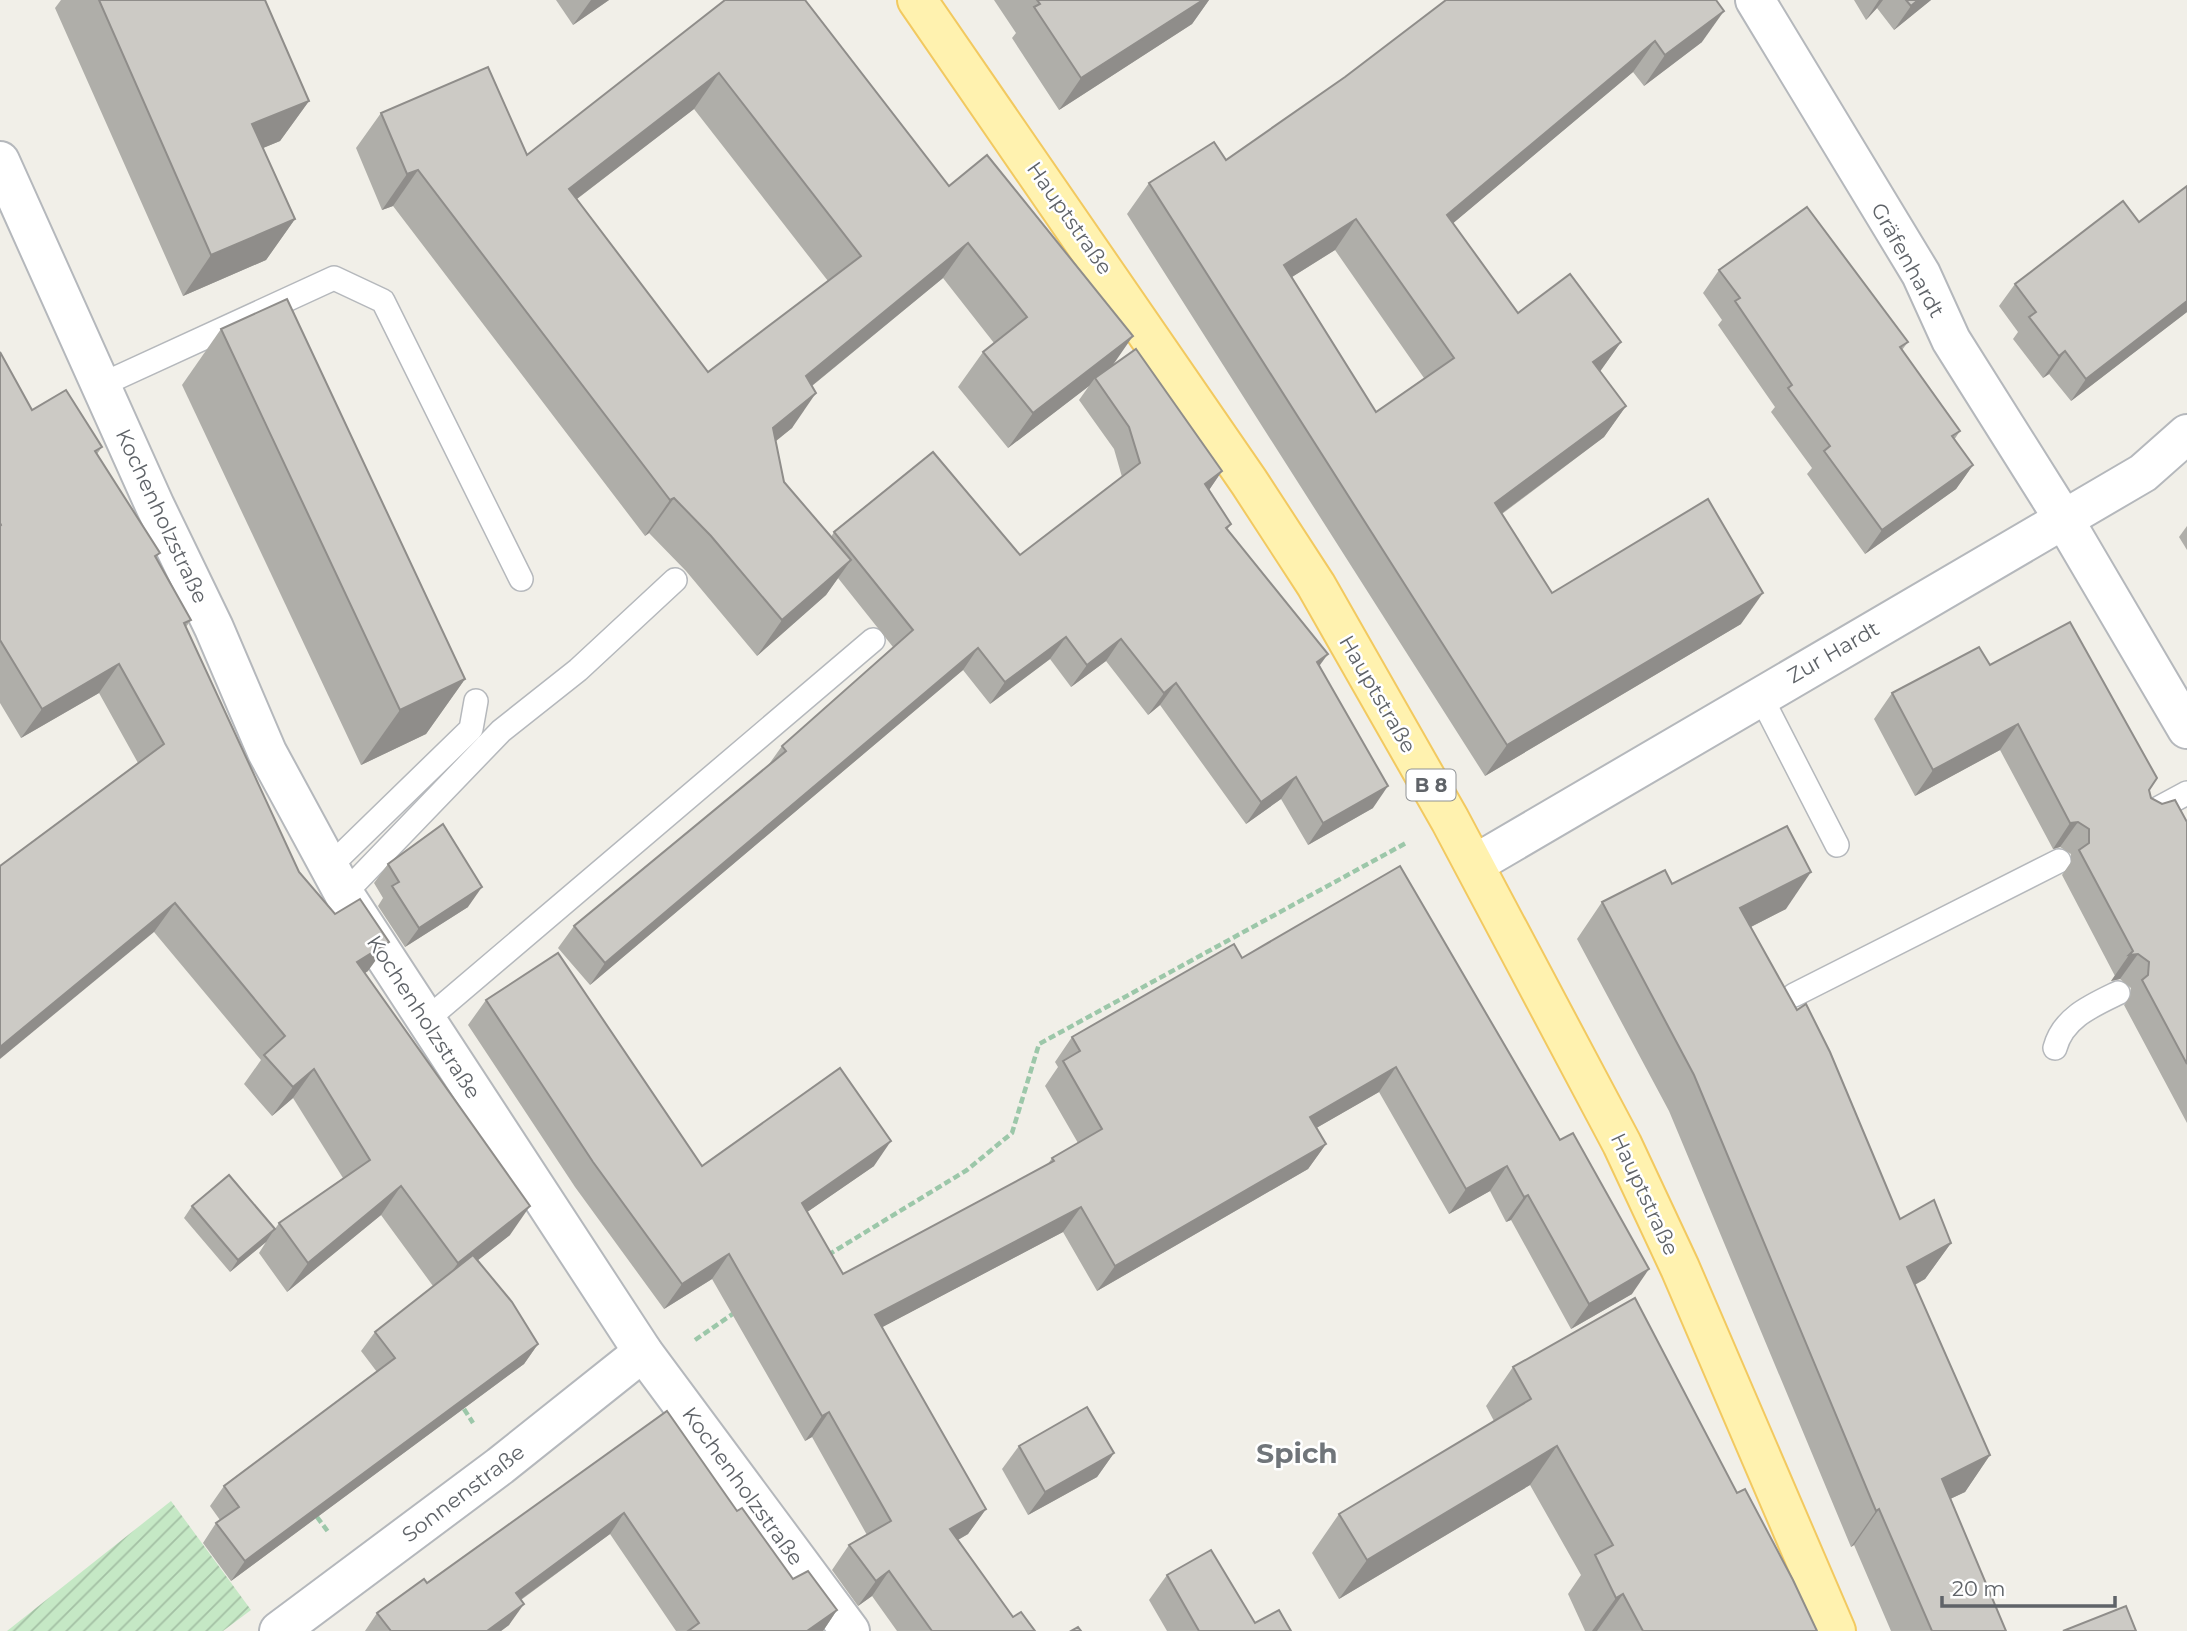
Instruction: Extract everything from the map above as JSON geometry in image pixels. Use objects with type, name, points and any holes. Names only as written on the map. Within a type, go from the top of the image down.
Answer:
[{"type":"main road","name":"Hauptstraße","points":[[917,0],[1249,482],[1315,585],[1475,864],[1622,1144],[1679,1268],[1836,1631]]},
{"type":"street","name":"Gräfenhardt","points":[[1755,0],[1921,274],[1951,340],[2063,518],[2187,729]]},
{"type":"street","name":"Kochenholzstraße","points":[[0,160],[214,628],[267,752],[336,881],[643,1352],[850,1631]]},
{"type":"street","name":"Zur Hardt","points":[[1475,864],[2143,473],[2187,435]]},
{"type":"street","name":"Sonnenstraße","points":[[279,1631],[500,1466],[643,1352]]},
{"type":"lane","points":[[101,384],[334,278],[358,287],[383,301],[521,579]]},
{"type":"lane","points":[[336,881],[500,731],[578,670],[675,580]]},
{"type":"lane","points":[[425,1021],[873,640]]},
{"type":"lane","points":[[1760,695],[1837,845]]},
{"type":"lane","points":[[336,881],[471,729],[476,701]]},
{"type":"lane","points":[[2145,816],[2187,793]]},
{"type":"lane","points":[[1794,995],[2059,861]]},
{"type":"lane","points":[[2054,1048],[2059,1032],[2073,1018],[2118,993]]},
{"type":"path","points":[[818,1261],[967,1170],[1012,1133],[1039,1044],[1450,820]]},
{"type":"path","points":[[643,1352],[682,1349],[738,1310]]},
{"type":"green space","points":[[171,1501],[251,1610],[223,1631],[7,1631]]},
{"type":"building","points":[[99,0],[265,0],[309,101],[252,124],[295,219],[211,255]]},
{"type":"building","points":[[725,0],[805,0],[949,186],[987,155],[1133,336],[1033,413],[983,352],[1027,317],[968,243],[806,376],[816,393],[773,428],[784,482],[851,560],[782,620],[711,536],[674,498],[670,500],[418,170],[407,174],[381,113],[488,67],[527,155]],"holes":[[[719,73],[861,256],[708,372],[569,189]]]},
{"type":"building","points":[[1037,0],[1203,0],[1081,78],[1034,7],[1040,4]]},
{"type":"building","points":[[1446,0],[1716,0],[1724,11],[1665,55],[1655,41],[1447,215],[1518,313],[1570,274],[1621,342],[1593,362],[1626,406],[1495,503],[1552,593],[1708,499],[1763,593],[1507,745],[1149,183],[1214,142],[1226,160],[1345,77]],"holes":[[[1356,219],[1454,358],[1376,412],[1284,265]]]},
{"type":"building","points":[[1906,0],[1918,0],[1911,6]]},
{"type":"building","points":[[2187,186],[2187,301],[2086,379],[2065,351],[2059,356],[2029,317],[2036,312],[2015,284],[2123,201],[2139,222]]},
{"type":"building","points":[[1807,207],[1908,342],[1900,347],[1960,431],[1952,436],[1973,465],[1882,530],[1824,451],[1830,446],[1788,388],[1792,385],[1735,301],[1740,298],[1719,270]]},
{"type":"building","points":[[287,299],[465,679],[400,710],[221,329]]},
{"type":"building","points":[[1136,349],[1222,471],[1205,484],[1231,524],[1226,528],[1328,654],[1317,662],[1388,786],[1323,823],[1296,777],[1261,802],[1176,683],[1164,693],[1121,639],[1087,665],[1066,637],[1005,682],[978,648],[605,963],[574,926],[786,751],[782,746],[913,630],[834,532],[933,452],[1020,555],[1140,463],[1129,427],[1095,378]]},
{"type":"building","points":[[0,352],[32,410],[66,390],[102,447],[95,451],[160,553],[155,556],[191,620],[184,623],[299,872],[335,914],[360,899],[389,942],[357,962],[530,1206],[458,1263],[401,1186],[308,1263],[279,1223],[370,1160],[314,1069],[293,1087],[264,1055],[285,1036],[175,903],[0,1047],[0,866],[164,744],[119,664],[42,709],[0,640]]},
{"type":"building","points":[[2070,622],[2157,778],[2149,790],[2151,798],[2162,804],[2175,800],[2187,822],[2187,1064],[2142,980],[2148,975],[2149,962],[2138,954],[2129,955],[2133,951],[2079,850],[2089,843],[2089,829],[2078,822],[2070,823],[2018,724],[1933,770],[1892,693],[1979,647],[1990,665]]},
{"type":"building","points":[[443,824],[482,887],[419,928],[392,886],[399,882],[388,864]]},
{"type":"building","points":[[1787,826],[1811,872],[1740,908],[1797,1010],[1806,1004],[1830,1052],[1900,1219],[1934,1200],[1951,1243],[1907,1267],[1990,1455],[1942,1479],[2006,1631],[1932,1631],[1879,1509],[1876,1511],[1694,1075],[1602,902],[1665,870],[1672,884]]},
{"type":"building","points":[[1400,866],[1560,1140],[1573,1133],[1649,1269],[1589,1304],[1528,1195],[1524,1197],[1507,1166],[1466,1189],[1396,1067],[1310,1117],[1326,1144],[1115,1266],[1081,1207],[875,1315],[986,1509],[950,1529],[1013,1617],[1021,1612],[1035,1631],[932,1631],[889,1571],[876,1581],[849,1545],[891,1521],[829,1412],[822,1416],[729,1254],[682,1284],[593,1162],[486,1000],[558,953],[702,1166],[840,1068],[891,1141],[802,1203],[843,1274],[1054,1161],[1052,1158],[1102,1129],[1063,1061],[1080,1051],[1072,1037],[1234,944],[1242,958]]},
{"type":"building","points":[[229,1175],[275,1229],[238,1260],[192,1206]]},
{"type":"building","points":[[473,1255],[512,1302],[538,1344],[245,1561],[216,1523],[239,1507],[224,1486],[395,1358],[375,1332]]},
{"type":"building","points":[[1635,1298],[1737,1493],[1745,1489],[1817,1631],[1643,1631],[1623,1594],[1616,1598],[1595,1555],[1613,1545],[1557,1446],[1367,1560],[1339,1514],[1531,1399],[1513,1367]]},
{"type":"building","points":[[1087,1407],[1114,1453],[1045,1492],[1019,1446]]},
{"type":"building","points":[[667,1411],[737,1511],[742,1508],[793,1579],[808,1571],[837,1610],[807,1631],[688,1631],[699,1623],[624,1513],[516,1593],[524,1604],[487,1631],[391,1631],[377,1613],[424,1579],[427,1583]]},
{"type":"building","points":[[1211,1550],[1255,1623],[1279,1610],[1291,1631],[1199,1631],[1167,1575]]},
{"type":"building","points":[[2126,1606],[2136,1631],[2063,1631]]},
{"type":"district","name":"Spich","points":[[1297,1453]]}]
